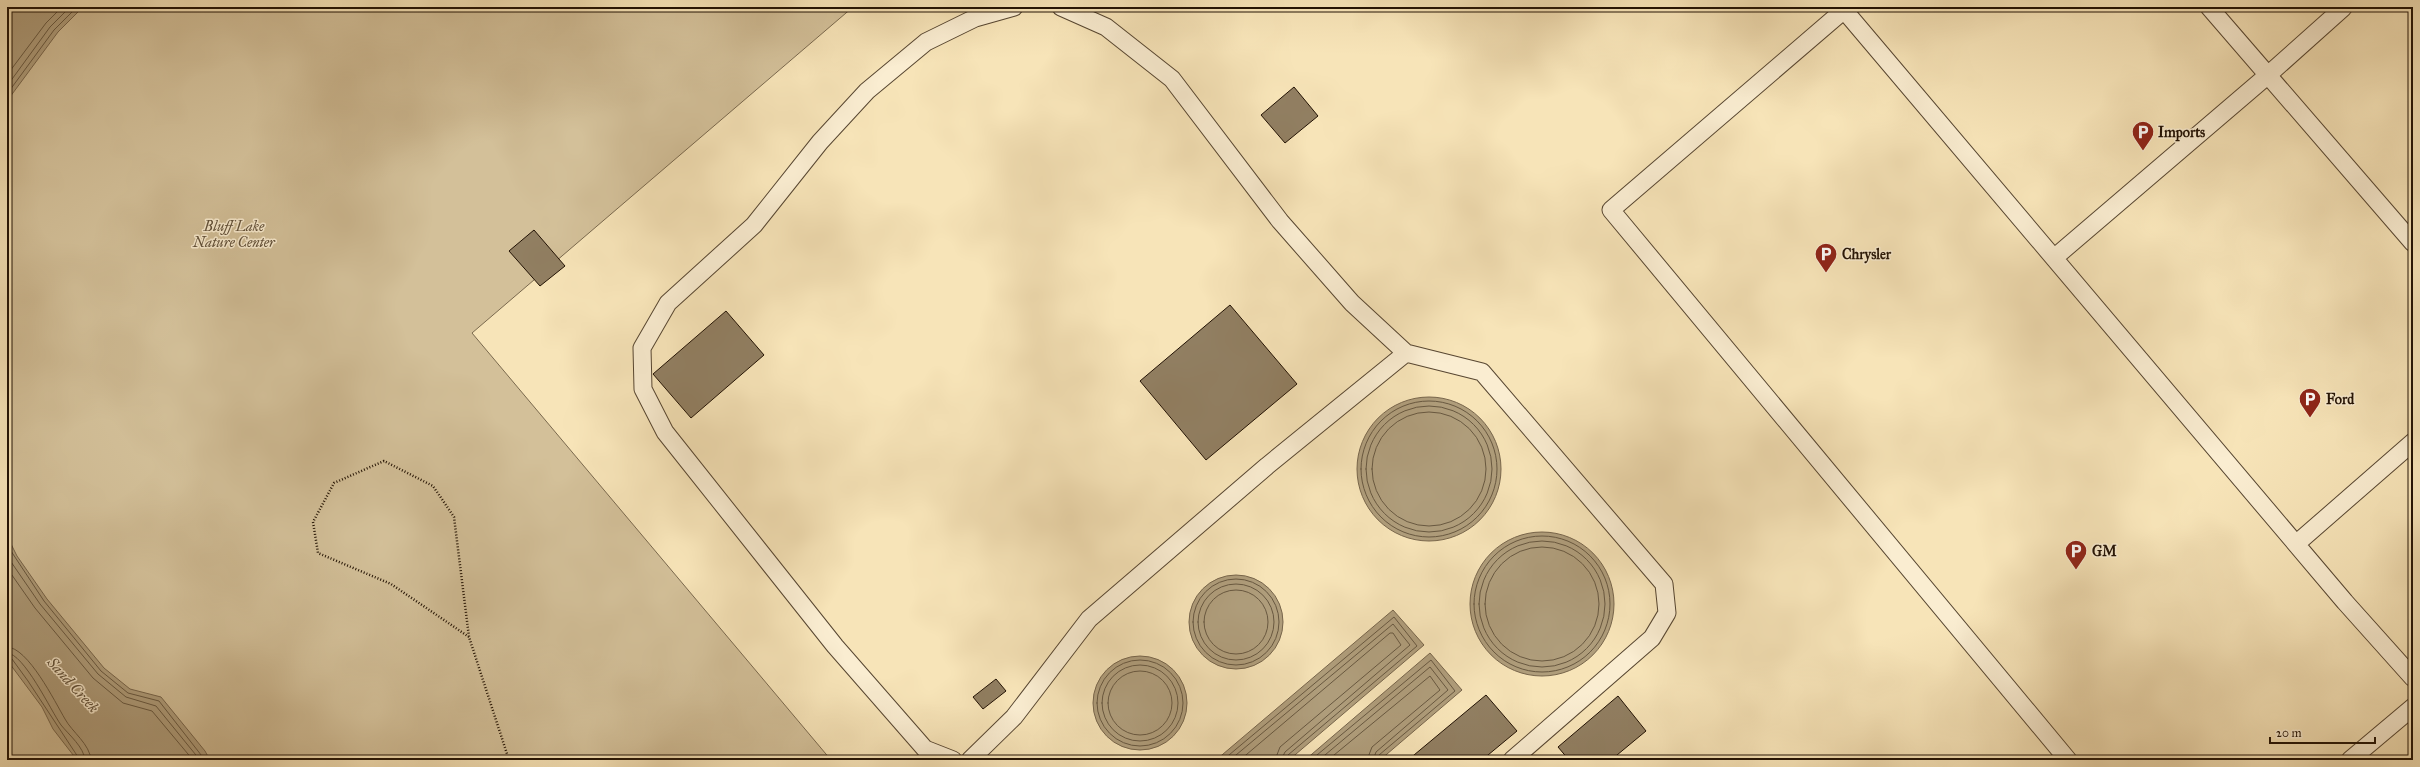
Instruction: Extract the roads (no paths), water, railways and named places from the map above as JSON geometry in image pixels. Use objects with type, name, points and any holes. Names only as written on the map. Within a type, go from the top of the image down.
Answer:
[{"type":"lane","points":[[953,760],[924,749],[835,646],[665,432],[643,389],[642,348],[668,303],[754,225],[820,142],[867,91],[926,42],[975,18],[1014,7]]},
{"type":"lane","points":[[1061,7],[1106,27],[1172,79],[1280,221],[1352,303],[1406,353],[1482,372],[1664,584],[1667,613],[1652,638],[1512,760]]},
{"type":"lane","points":[[2209,7],[2413,243]]},
{"type":"lane","points":[[2054,258],[2268,75],[2343,8]]},
{"type":"lane","points":[[2068,760],[1611,210],[1846,9],[2296,544],[2413,678]]},
{"type":"lane","points":[[970,760],[1014,717],[1089,619],[1267,466],[1406,353]]},
{"type":"lane","points":[[2296,544],[2413,442]]},
{"type":"lane","points":[[2350,760],[2413,707]]},
{"type":"water","points":[[7,7],[83,7],[58,32],[7,101]]},
{"type":"water","points":[[1429,397],[1450,400],[1469,409],[1480,418],[1489,429],[1498,448],[1501,469],[1498,490],[1489,509],[1480,520],[1469,529],[1450,538],[1429,541],[1408,538],[1389,529],[1378,520],[1369,509],[1360,490],[1357,469],[1360,448],[1369,429],[1378,418],[1389,409],[1408,400]]},
{"type":"water","points":[[1542,532],[1563,535],[1582,544],[1593,553],[1602,564],[1611,583],[1614,604],[1611,625],[1602,644],[1593,655],[1582,664],[1563,673],[1542,676],[1521,673],[1502,664],[1491,655],[1482,644],[1473,625],[1470,604],[1473,583],[1482,564],[1491,553],[1502,544],[1521,535]]},
{"type":"water","name":"Sand Creek","points":[[7,536],[17,556],[47,599],[104,668],[130,689],[161,697],[205,751],[210,760],[77,760],[53,729],[42,707],[7,660]]},
{"type":"water","points":[[1236,575],[1254,579],[1269,589],[1279,604],[1283,622],[1279,640],[1269,655],[1254,665],[1236,669],[1218,665],[1203,655],[1193,640],[1189,622],[1193,604],[1203,589],[1218,579]]},
{"type":"water","points":[[1393,610],[1424,645],[1289,760],[1216,760]]},
{"type":"water","points":[[1430,653],[1462,690],[1380,760],[1305,760]]},
{"type":"water","points":[[1140,656],[1158,660],[1173,670],[1183,685],[1187,703],[1183,721],[1173,736],[1158,746],[1140,750],[1122,746],[1107,736],[1097,721],[1093,703],[1097,685],[1107,670],[1122,660]]},
{"type":"place","name":"Imports","points":[[2143,152]]},
{"type":"place","name":"Chrysler","points":[[1826,274]]},
{"type":"place","name":"Ford","points":[[2310,418]]},
{"type":"place","name":"GM","points":[[2076,570]]},
{"type":"park label","name":"Bluff Lake Nature Center","points":[[234,234]]}]
